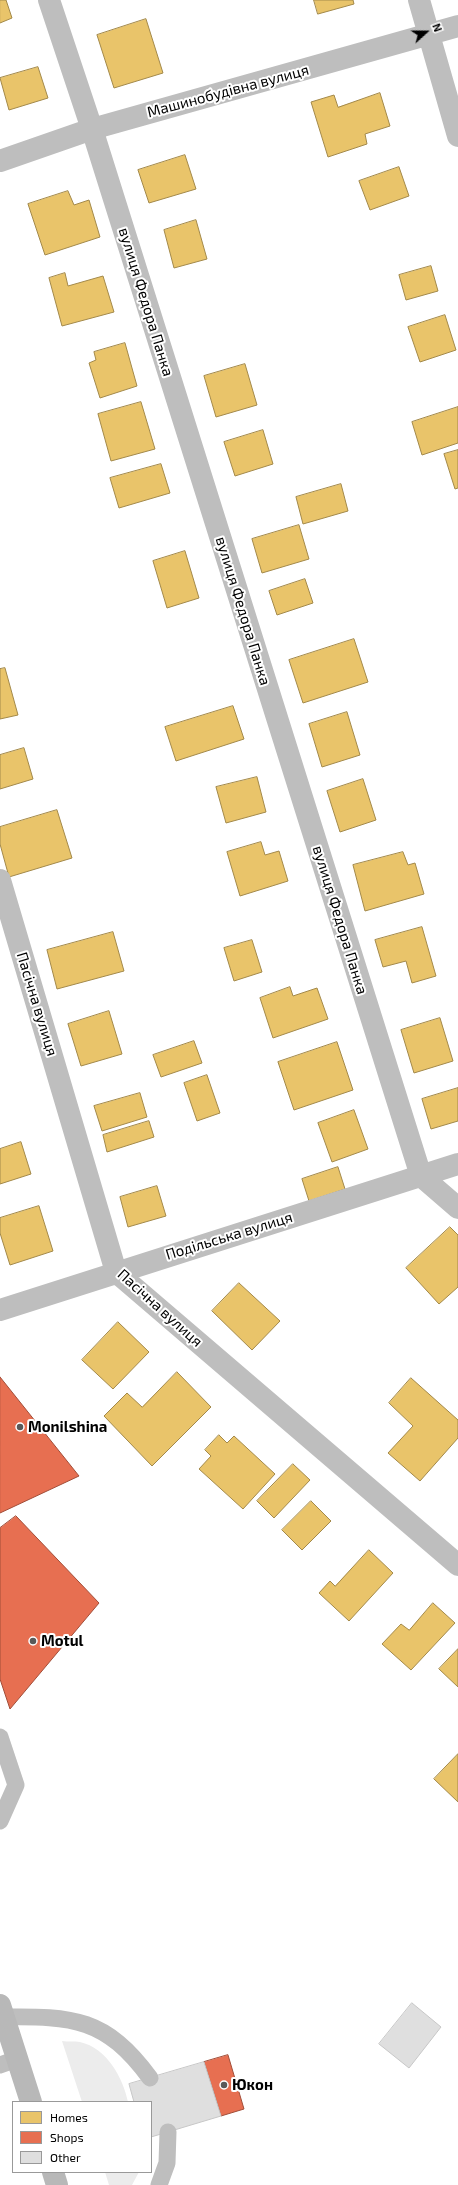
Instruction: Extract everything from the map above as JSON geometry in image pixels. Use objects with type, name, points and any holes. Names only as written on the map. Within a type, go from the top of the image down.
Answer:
[{"type":"main road","points":[[2,2011],[9,2062],[30,2101]]},
{"type":"main road","points":[[53,2173],[57,2185]]},
{"type":"street","name":"вулиця Федора Панка","points":[[49,0],[92,129],[421,1176]]},
{"type":"street","points":[[419,0],[458,136]]},
{"type":"street","name":"Машинобудівна вулиця","points":[[0,161],[92,129],[458,26]]},
{"type":"street","name":"Пасічна вулиця","points":[[0,880],[116,1272],[458,1565]]},
{"type":"street","name":"Подільська вулиця","points":[[0,1310],[458,1164]]},
{"type":"street","points":[[421,1176],[458,1208]]},
{"type":"lane","points":[[0,1737],[16,1785],[0,1821]]},
{"type":"lane","points":[[2,2011],[77,2020],[99,2029],[120,2044],[138,2062],[150,2078]]},
{"type":"lane","points":[[159,2185],[167,2163],[168,2132]]},
{"type":"shaded area","points":[[62,2041],[80,2042],[90,2045],[106,2057],[118,2074],[128,2101],[82,2101]]},
{"type":"shaded area","points":[[105,2173],[138,2173],[132,2185],[109,2185]]},
{"type":"building: Homes","points":[[0,0],[6,0],[12,18],[0,23]]},
{"type":"building: Homes","points":[[314,0],[353,0],[354,4],[318,14]]},
{"type":"building: Homes","points":[[146,19],[163,73],[114,88],[97,35]]},
{"type":"building: Homes","points":[[38,67],[48,98],[9,110],[0,78]]},
{"type":"building: Homes","points":[[380,93],[390,126],[365,134],[367,144],[328,157],[311,102],[334,95],[338,107]]},
{"type":"building: Homes","points":[[185,155],[196,189],[149,203],[138,170]]},
{"type":"building: Homes","points":[[399,167],[409,196],[370,210],[359,181]]},
{"type":"building: Homes","points":[[68,191],[74,205],[89,200],[100,237],[45,255],[28,204]]},
{"type":"building: Homes","points":[[196,220],[207,259],[174,268],[164,230]]},
{"type":"building: Homes","points":[[431,266],[438,291],[406,300],[399,275]]},
{"type":"building: Homes","points":[[65,273],[68,286],[103,276],[114,312],[62,326],[49,278]]},
{"type":"building: Homes","points":[[445,315],[456,350],[420,362],[408,327]]},
{"type":"building: Homes","points":[[125,343],[137,386],[100,398],[89,363],[96,360],[94,352]]},
{"type":"building: Homes","points":[[245,364],[257,405],[216,417],[204,376]]},
{"type":"building: Homes","points":[[141,402],[155,449],[111,461],[98,414]]},
{"type":"building: Homes","points":[[458,407],[458,443],[422,455],[412,422]]},
{"type":"building: Homes","points":[[263,430],[273,464],[235,476],[224,442]]},
{"type":"building: Homes","points":[[458,450],[458,488],[455,489],[444,454]]},
{"type":"building: Homes","points":[[161,464],[170,493],[119,508],[110,478]]},
{"type":"building: Homes","points":[[341,484],[348,511],[303,524],[296,497]]},
{"type":"building: Homes","points":[[299,525],[309,559],[262,573],[252,539]]},
{"type":"building: Homes","points":[[185,551],[199,598],[167,608],[153,561]]},
{"type":"building: Homes","points":[[305,579],[313,603],[277,615],[269,591]]},
{"type":"building: Homes","points":[[354,639],[368,682],[303,703],[289,660]]},
{"type":"building: Homes","points":[[5,668],[18,715],[0,719],[0,669]]},
{"type":"building: Homes","points":[[233,706],[244,739],[176,761],[165,727]]},
{"type":"building: Homes","points":[[347,712],[360,755],[322,767],[309,724]]},
{"type":"building: Homes","points":[[24,748],[33,779],[0,789],[0,755]]},
{"type":"building: Homes","points":[[257,777],[266,812],[226,823],[216,787]]},
{"type":"building: Homes","points":[[363,779],[376,820],[340,832],[327,791]]},
{"type":"building: Homes","points":[[57,810],[72,858],[9,877],[0,844],[0,827]]},
{"type":"building: Homes","points":[[261,842],[265,855],[279,851],[288,881],[240,896],[227,852]]},
{"type":"building: Homes","points":[[403,852],[408,865],[415,863],[424,894],[365,911],[353,865]]},
{"type":"building: Homes","points":[[422,927],[436,976],[412,983],[406,961],[383,967],[375,940]]},
{"type":"building: Homes","points":[[113,932],[124,971],[57,989],[47,950]]},
{"type":"building: Homes","points":[[252,940],[262,972],[234,981],[224,948]]},
{"type":"building: Homes","points":[[290,987],[293,996],[317,988],[328,1019],[273,1038],[260,998]]},
{"type":"building: Homes","points":[[109,1011],[122,1054],[81,1066],[68,1024]]},
{"type":"building: Homes","points":[[440,1018],[453,1061],[414,1073],[401,1030]]},
{"type":"building: Homes","points":[[194,1041],[202,1063],[161,1077],[153,1055]]},
{"type":"building: Homes","points":[[337,1042],[353,1090],[294,1110],[278,1062]]},
{"type":"building: Homes","points":[[207,1075],[220,1113],[197,1121],[184,1083]]},
{"type":"building: Homes","points":[[458,1088],[458,1121],[431,1129],[422,1099]]},
{"type":"building: Homes","points":[[140,1093],[147,1117],[102,1131],[94,1106]]},
{"type":"building: Homes","points":[[354,1110],[368,1149],[332,1162],[318,1123]]},
{"type":"building: Homes","points":[[149,1121],[154,1137],[107,1152],[103,1135]]},
{"type":"building: Homes","points":[[21,1142],[31,1174],[0,1184],[0,1149]]},
{"type":"building: Homes","points":[[338,1167],[345,1189],[309,1201],[302,1179]]},
{"type":"building: Homes","points":[[157,1186],[166,1216],[128,1227],[120,1197]]},
{"type":"building: Homes","points":[[39,1206],[53,1251],[10,1265],[0,1233],[0,1218]]},
{"type":"building: Homes","points":[[450,1227],[458,1235],[458,1287],[439,1304],[406,1268]]},
{"type":"building: Homes","points":[[239,1283],[280,1321],[252,1350],[212,1311]]},
{"type":"building: Homes","points":[[118,1322],[149,1352],[113,1389],[82,1360]]},
{"type":"building: Homes","points":[[177,1372],[211,1407],[152,1466],[104,1416],[127,1393],[142,1407]]},
{"type":"building: Homes","points":[[411,1378],[458,1420],[458,1438],[420,1481],[388,1453],[413,1426],[389,1403]]},
{"type":"building: Homes","points":[[219,1435],[227,1443],[234,1436],[275,1474],[243,1509],[199,1469],[211,1456],[205,1450]]},
{"type":"building: Homes","points":[[293,1464],[310,1480],[274,1518],[257,1501]]},
{"type":"building: Homes","points":[[311,1501],[331,1521],[302,1550],[282,1530]]},
{"type":"building: Homes","points":[[369,1550],[393,1573],[349,1621],[319,1593],[330,1581],[335,1586]]},
{"type":"building: Homes","points":[[433,1603],[455,1623],[411,1670],[382,1644],[401,1624],[409,1630]]},
{"type":"building: Homes","points":[[458,1649],[458,1687],[439,1669]]},
{"type":"building: Homes","points":[[458,1754],[458,1802],[434,1779]]},
{"type":"building: Shops","name":"Monilshina","points":[[0,1377],[79,1476],[0,1513]]},
{"type":"building: Shops","name":"Motul","points":[[16,1516],[99,1603],[10,1709],[0,1679],[0,1528]]},
{"type":"building: Shops","name":"Юкон","points":[[228,2055],[244,2109],[221,2116],[204,2062]]},
{"type":"building: Other","points":[[412,2003],[441,2027],[409,2068],[379,2044]]},
{"type":"building: Other","points":[[204,2062],[221,2116],[152,2137],[152,2101],[134,2101],[129,2084]]},
{"type":"place","name":"Monilshina","points":[[20,1427]]},
{"type":"place","name":"Motul","points":[[33,1641]]},
{"type":"place","name":"Юкон","points":[[224,2085]]}]
